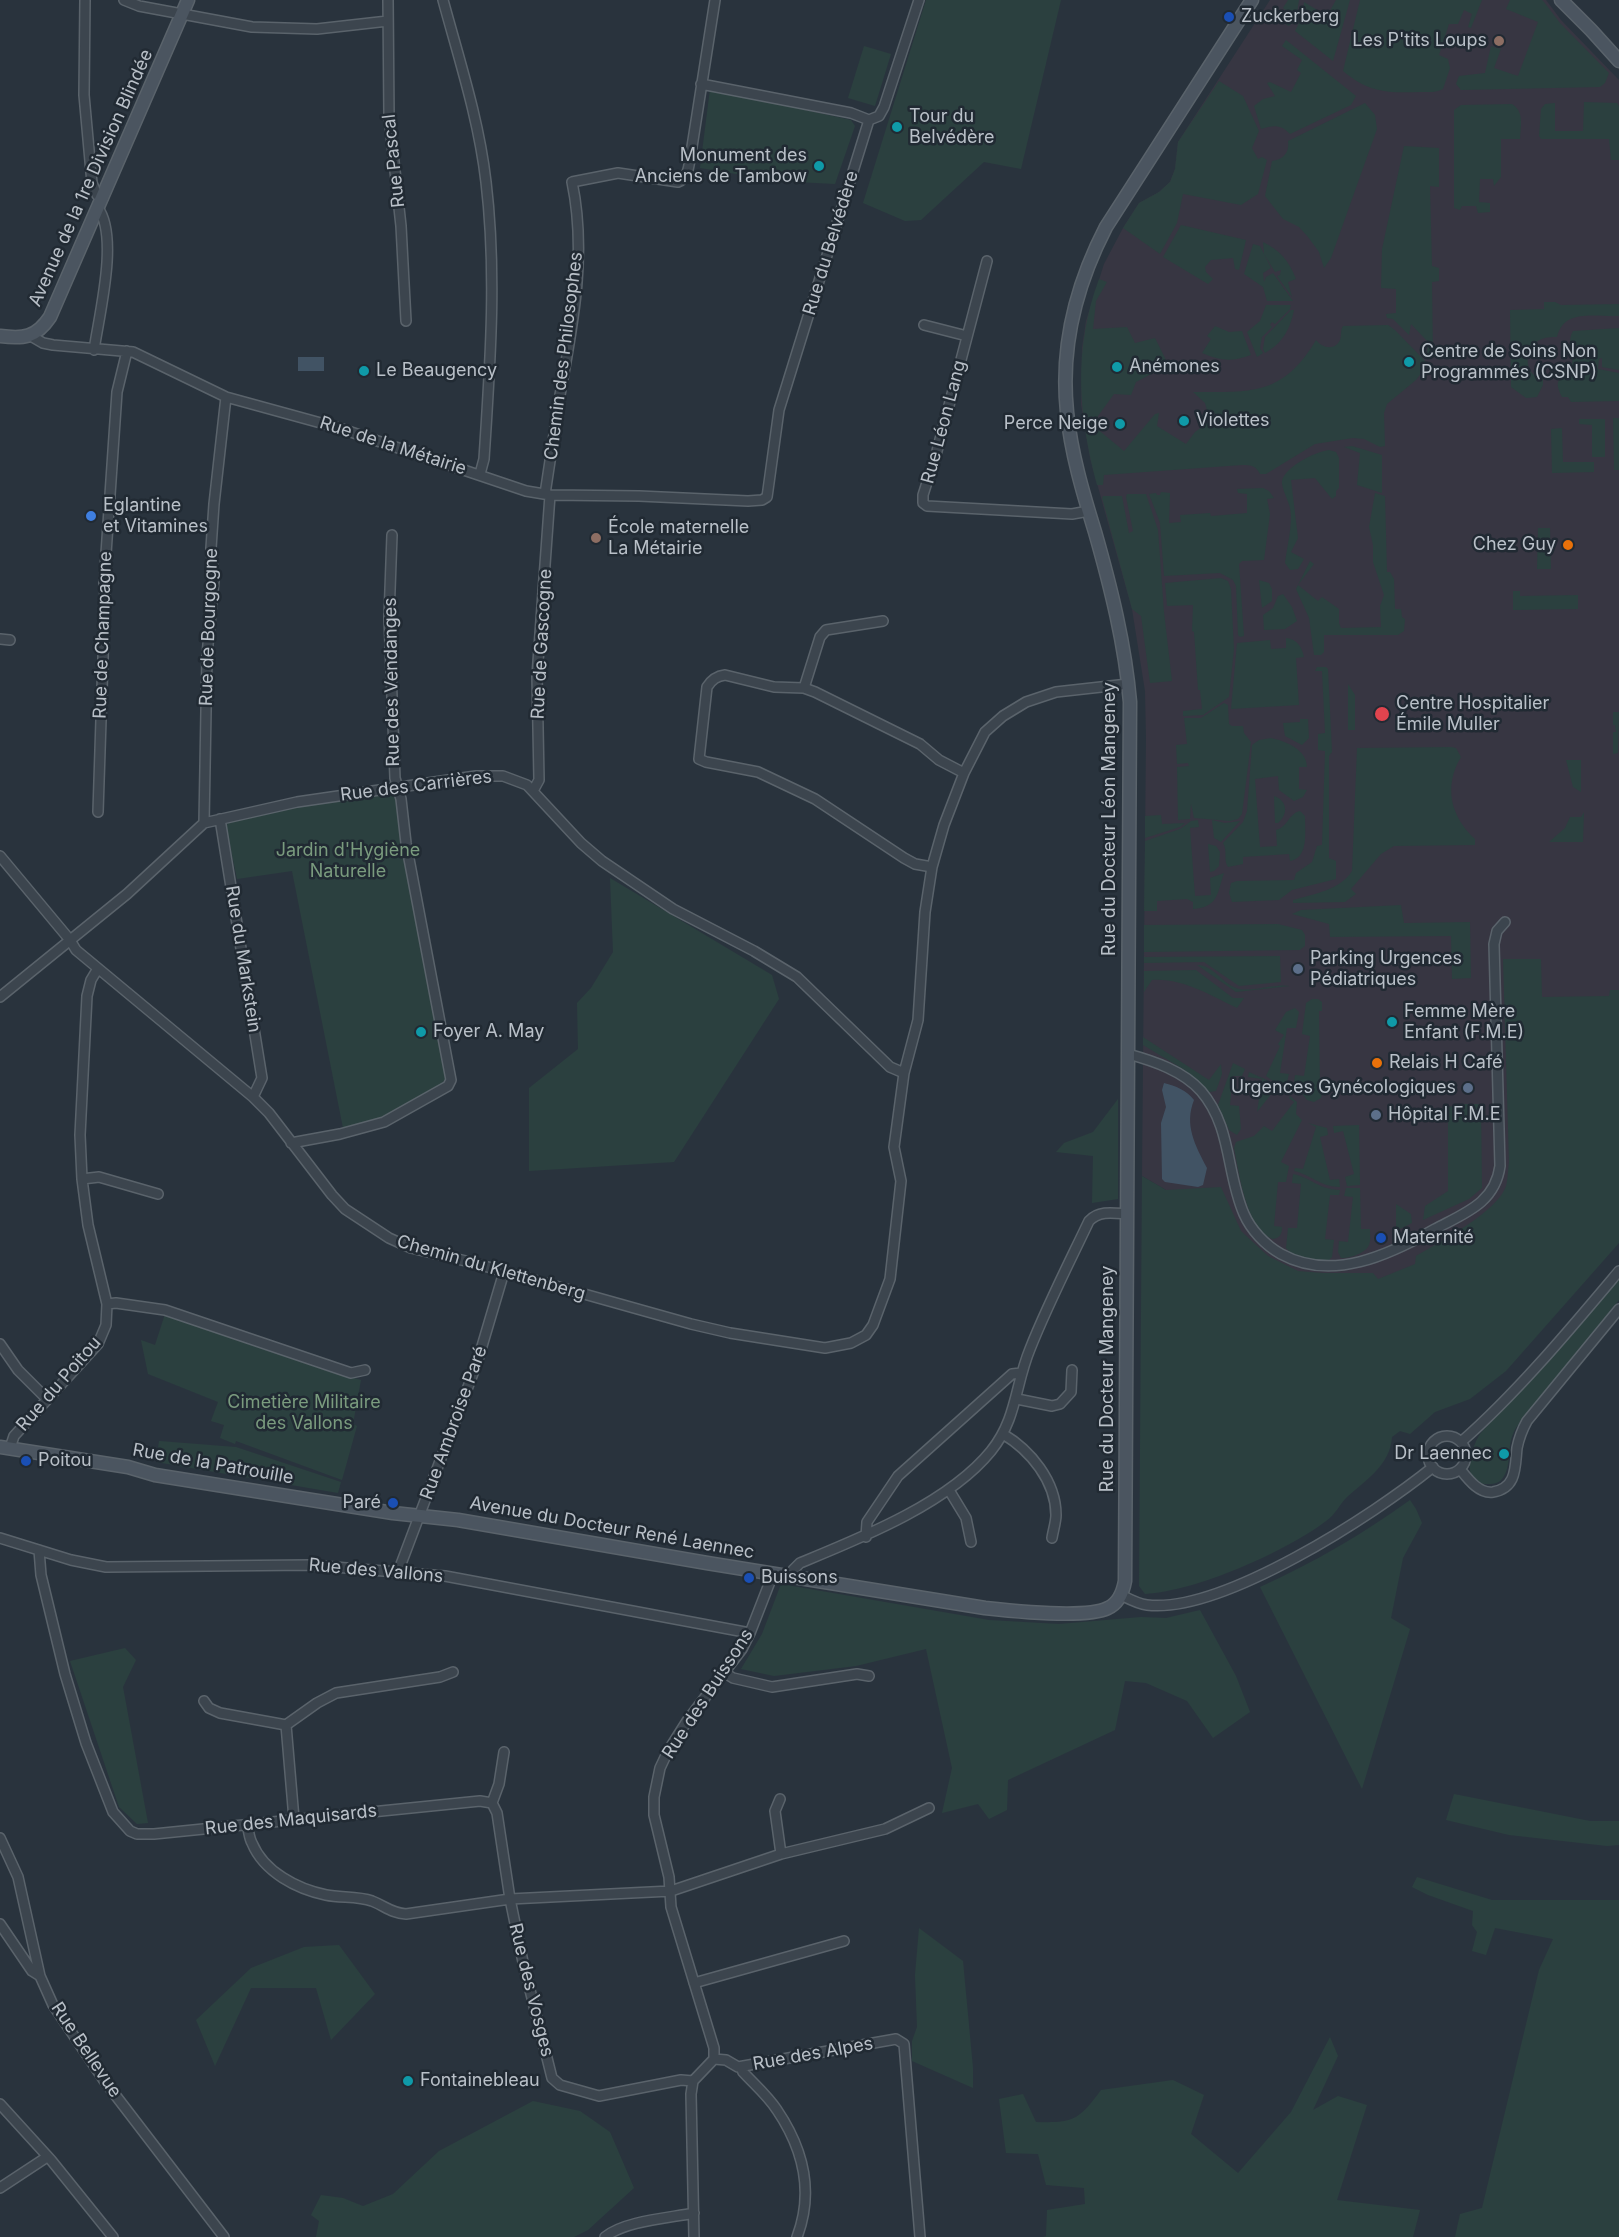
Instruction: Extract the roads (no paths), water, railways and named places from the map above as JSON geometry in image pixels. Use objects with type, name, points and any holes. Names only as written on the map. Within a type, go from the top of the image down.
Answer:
[{"type":"street","points":[[85,0],[84,95],[92,183],[105,218],[108,253],[94,350]]},
{"type":"street","points":[[124,0],[139,6],[252,27],[298,30],[388,21]]},
{"type":"street","name":"Avenue de la 1re Division Blindée","points":[[31,336],[44,326],[50,317],[188,0]]},
{"type":"street","name":"Rue Pascal","points":[[388,0],[389,116],[401,226],[406,321]]},
{"type":"street","points":[[442,0],[471,100],[486,180],[492,261],[493,329],[484,459],[480,474]]},
{"type":"street","points":[[715,0],[701,84],[851,113],[869,120]]},
{"type":"street","name":"Rue du Belvédère","points":[[767,497],[779,410],[869,120],[879,116],[884,107],[919,0]]},
{"type":"street","name":"Rue du Docteur Léon Mangeney","points":[[1128,1119],[1131,743],[1128,684],[1120,626],[1069,430],[1065,390],[1068,340],[1077,294],[1091,256],[1106,227],[1252,0]]},
{"type":"street","points":[[1561,0],[1619,61]]},
{"type":"street","name":"Chemin des Philosophes","points":[[548,495],[577,282],[578,211],[572,182],[618,172],[678,182],[684,180],[691,153],[701,84]]},
{"type":"street","name":"Rue Léon Lang","points":[[987,261],[937,451],[923,495],[923,503],[927,506],[1072,514],[1089,510]]},
{"type":"street","name":"Rue Léon Lang","points":[[924,325],[967,336]]},
{"type":"street","points":[[0,336],[18,338],[31,336]]},
{"type":"street","name":"Rue de la Métairie","points":[[31,336],[43,343],[94,350],[133,352],[226,397],[339,428],[514,487],[548,495],[748,501],[762,500],[767,497]]},
{"type":"street","name":"Rue de Champagne","points":[[98,812],[104,583],[117,392],[127,351]]},
{"type":"street","name":"Rue de Bourgogne","points":[[204,823],[207,655],[214,581],[211,548],[226,397]]},
{"type":"street","name":"Rue de Gascogne","points":[[533,791],[539,780],[537,676],[548,495]]},
{"type":"street","name":"Rue des Vendanges","points":[[291,1143],[340,1134],[384,1122],[448,1086],[451,1080],[395,778],[389,617],[392,535]]},
{"type":"street","points":[[804,688],[820,637],[826,630],[883,621]]},
{"type":"street","points":[[932,867],[912,863],[806,794],[758,772],[699,759],[705,695],[711,680],[725,675],[774,687],[804,688],[920,744],[942,763],[964,773]]},
{"type":"street","name":"Chemin du Klettenberg","points":[[0,856],[76,950],[97,970],[270,1113],[291,1143],[345,1209],[389,1238],[411,1248],[691,1324],[730,1333],[825,1348],[851,1343],[866,1335],[873,1325],[890,1279],[901,1181],[894,1147],[904,1073],[918,1020],[925,912],[932,867],[944,825],[964,773],[985,732],[1003,716],[1026,702],[1056,692],[1128,684]]},
{"type":"street","name":"Rue des Carrières","points":[[0,997],[127,894],[204,823],[297,802],[476,776],[503,776],[519,781],[533,791],[581,843],[602,861],[673,909],[754,951],[797,977],[890,1067],[904,1073]]},
{"type":"street","name":"Rue du Markstein","points":[[219,819],[262,1078],[252,1097]]},
{"type":"street","points":[[1128,1054],[1152,1061],[1181,1075],[1200,1090],[1211,1105],[1222,1124],[1236,1188],[1245,1215],[1268,1245],[1292,1260],[1315,1265],[1346,1264],[1373,1258],[1411,1242],[1467,1212],[1485,1200],[1495,1186],[1500,1166],[1493,959],[1497,931],[1505,922]]},
{"type":"street","name":"Rue du Poitou","points":[[5,1448],[98,1344],[106,1325],[107,1304],[88,1225],[82,1179],[80,1135],[87,996],[97,970]]},
{"type":"street","name":"Rue du Docteur Mangeney","points":[[1121,1595],[1125,1581],[1128,1119]]},
{"type":"street","points":[[82,1179],[99,1177],[158,1194]]},
{"type":"street","points":[[790,1577],[800,1563],[866,1536],[950,1490],[977,1468],[1003,1434],[1017,1399],[1021,1372],[1029,1350],[1089,1221],[1095,1215],[1103,1213],[1127,1214]]},
{"type":"street","points":[[1461,1442],[1542,1359],[1619,1270]]},
{"type":"street","name":"Rue Ambroise Paré","points":[[398,1572],[477,1363],[504,1272]]},
{"type":"street","points":[[107,1304],[116,1303],[165,1310],[351,1372],[365,1370]]},
{"type":"street","points":[[1460,1469],[1475,1486],[1488,1492],[1501,1490],[1510,1484],[1516,1468],[1521,1432],[1527,1421],[1619,1309]]},
{"type":"street","points":[[0,1344],[18,1370],[47,1399]]},
{"type":"street","points":[[1017,1399],[1052,1406],[1060,1404],[1071,1392],[1072,1370]]},
{"type":"street","points":[[866,1536],[867,1522],[898,1476],[1012,1374],[1021,1372]]},
{"type":"street","points":[[1003,1434],[1016,1442],[1032,1457],[1047,1481],[1056,1515],[1052,1538]]},
{"type":"street","points":[[1455,1437],[1461,1442],[1466,1453],[1464,1464],[1460,1469],[1446,1474],[1433,1467],[1429,1459],[1429,1451],[1438,1438],[1455,1437]]},
{"type":"street","name":"Rue de la Patrouille","points":[[5,1448],[128,1467],[155,1475],[421,1516]]},
{"type":"street","points":[[1121,1595],[1143,1605],[1159,1606],[1188,1602],[1222,1592],[1306,1551],[1376,1509],[1433,1467]]},
{"type":"street","points":[[950,1490],[966,1518],[971,1542]]},
{"type":"street","name":"Avenue du Docteur René Laennec","points":[[421,1516],[790,1577],[1029,1613],[1083,1613],[1107,1609],[1121,1595]]},
{"type":"street","name":"Rue des Vallons","points":[[0,1538],[71,1560],[106,1567],[310,1565],[445,1576],[750,1633]]},
{"type":"street","name":"Rue des Maquisards","points":[[39,1551],[41,1575],[65,1674],[86,1743],[113,1812],[130,1832],[137,1834],[247,1825],[480,1801],[492,1803]]},
{"type":"street","name":"Rue des Buissons","points":[[714,2059],[714,2048],[671,1907],[671,1890],[654,1815],[657,1781],[668,1751],[687,1721],[725,1673],[750,1633],[774,1574]]},
{"type":"street","points":[[204,1701],[209,1708],[220,1713],[286,1725],[317,1703],[336,1693],[440,1677],[453,1672]]},
{"type":"street","points":[[725,1673],[733,1678],[772,1687],[857,1674],[869,1676]]},
{"type":"street","points":[[286,1725],[294,1819]]},
{"type":"street","points":[[504,1752],[499,1784],[492,1803],[497,1814],[510,1899]]},
{"type":"street","points":[[780,1799],[775,1811],[781,1854]]},
{"type":"street","points":[[247,1825],[252,1843],[261,1858],[278,1875],[299,1886],[325,1894],[372,1901],[397,1913],[406,1914],[510,1899],[671,1890],[781,1854],[885,1829],[929,1808]]},
{"type":"street","name":"Rue Bellevue","points":[[0,1838],[18,1877],[40,1976],[53,2005],[89,2060],[224,2237]]},
{"type":"street","name":"Rue des Vosges","points":[[510,1899],[552,2078],[560,2085],[599,2096],[681,2080],[693,2081]]},
{"type":"street","points":[[0,1924],[32,1971],[40,1976]]},
{"type":"street","points":[[694,1983],[844,1941]]},
{"type":"street","name":"Rue des Alpes","points":[[714,2059],[726,2060],[736,2067],[741,2067],[896,2039],[904,2044],[920,2237]]},
{"type":"street","points":[[694,2237],[691,2094],[693,2081],[714,2059]]},
{"type":"street","points":[[741,2067],[776,2108],[784,2121],[804,2170],[807,2187],[806,2207],[797,2237]]},
{"type":"street","points":[[0,2104],[47,2157],[112,2237]]},
{"type":"street","points":[[0,2188],[47,2157]]},
{"type":"street","points":[[604,2237],[632,2225],[694,2213]]},
{"type":"place","name":"Zuckerberg","points":[[1229,17]]},
{"type":"place","name":"Les P'tits Loups","points":[[1499,41]]},
{"type":"place","name":"Tour du Belvédère","points":[[897,127]]},
{"type":"place","name":"Monument des Anciens de Tambow","points":[[819,166]]},
{"type":"place","name":"Centre de Soins Non Programmés (CSNP)","points":[[1409,362]]},
{"type":"place","name":"Anémones","points":[[1117,367]]},
{"type":"place","name":"Le Beaugency","points":[[364,371]]},
{"type":"place","name":"Violettes","points":[[1184,421]]},
{"type":"place","name":"Perce Neige","points":[[1120,424]]},
{"type":"place","name":"Eglantine et Vitamines","points":[[91,516]]},
{"type":"place","name":"École maternelle La Métairie","points":[[596,538]]},
{"type":"place","name":"Chez Guy","points":[[1568,545]]},
{"type":"place","name":"Centre Hospitalier Émile Muller","points":[[1382,714]]},
{"type":"place","name":"Parking Urgences Pédiatriques","points":[[1298,969]]},
{"type":"place","name":"Femme Mère Enfant (F.M.E)","points":[[1392,1022]]},
{"type":"place","name":"Foyer A. May","points":[[421,1032]]},
{"type":"place","name":"Relais H Café","points":[[1377,1063]]},
{"type":"place","name":"Urgences Gynécologiques","points":[[1468,1088]]},
{"type":"place","name":"Hôpital F.M.E","points":[[1376,1115]]},
{"type":"place","name":"Maternité","points":[[1381,1238]]},
{"type":"place","name":"Dr Laennec","points":[[1504,1454]]},
{"type":"place","name":"Poitou","points":[[26,1461]]},
{"type":"place","name":"Paré","points":[[393,1503]]},
{"type":"place","name":"Buissons","points":[[749,1578]]},
{"type":"place","name":"Fontainebleau","points":[[408,2081]]},
{"type":"park label","name":"Jardin d'Hygiène Naturelle","points":[[348,861]]},
{"type":"park label","name":"Cimetière Militaire des Vallons","points":[[304,1413]]}]
